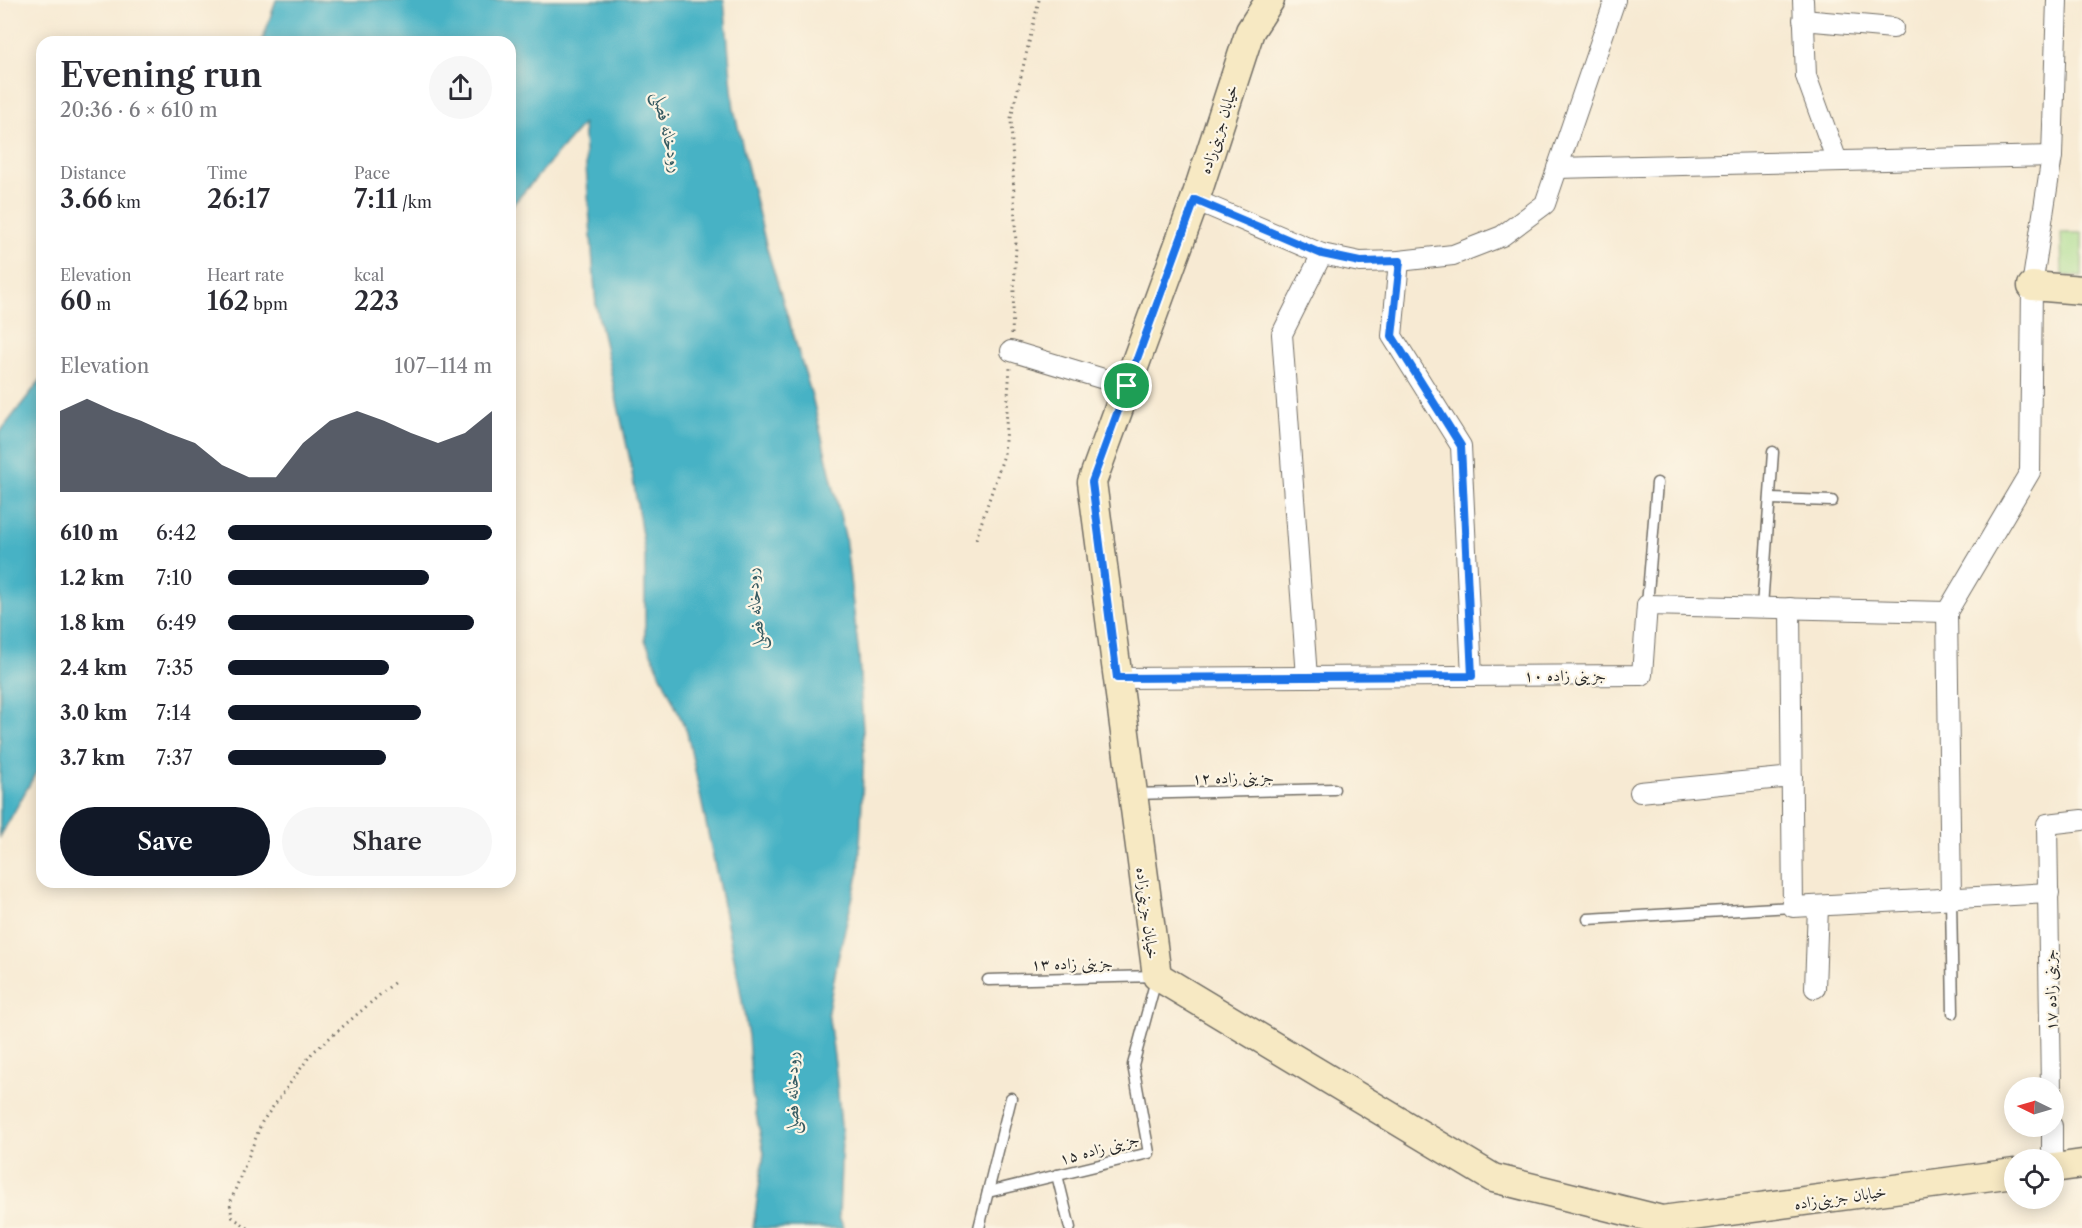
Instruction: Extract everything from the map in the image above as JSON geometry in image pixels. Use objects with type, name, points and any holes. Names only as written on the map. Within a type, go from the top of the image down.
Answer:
[{"type":"street","name":"خیابان جزینی‌زاده","points":[[1270,0],[1250,31],[1195,200],[1092,482],[1157,976],[1493,1178],[1662,1220],[2004,1174]]},
{"type":"street","points":[[1195,200],[1322,254],[1360,262],[1400,261],[1453,255],[1502,236],[1545,204],[1615,0]]},
{"type":"street","points":[[1803,0],[1806,76],[1837,161]]},
{"type":"street","points":[[1951,899],[1947,612],[2030,472],[2032,286],[2052,156],[2056,0]]},
{"type":"street","points":[[1803,20],[1893,28]]},
{"type":"street","points":[[1557,168],[2052,156]]},
{"type":"street","points":[[1307,677],[1282,334],[1322,254]]},
{"type":"street","points":[[1400,261],[1392,336],[1461,446],[1472,676]]},
{"type":"street","points":[[2032,286],[2082,290]]},
{"type":"street","points":[[1011,351],[1127,386]]},
{"type":"street","points":[[1647,605],[1947,612]]},
{"type":"street","name":"جزینی زاده ۱۰","points":[[1117,678],[1642,675],[1647,605]]},
{"type":"street","points":[[1790,608],[1793,907],[2049,893]]},
{"type":"street","points":[[1640,792],[1791,777]]},
{"type":"street","name":"جزینی زاده ۱۷","points":[[2051,1077],[2048,825],[2082,820]]},
{"type":"street","points":[[1815,988],[1818,906]]},
{"type":"street","points":[[2064,1167],[2082,1164]]},
{"type":"lane","points":[[1762,608],[1773,452]]},
{"type":"lane","points":[[1647,605],[1657,483]]},
{"type":"lane","points":[[1770,499],[1832,501]]},
{"type":"lane","name":"جزینی زاده ۱۲","points":[[1133,794],[1334,789]]},
{"type":"lane","points":[[1951,899],[1953,1013]]},
{"type":"lane","points":[[1588,919],[1793,907]]},
{"type":"lane","name":"جزینی زاده ۱۳","points":[[988,980],[1157,976]]},
{"type":"lane","name":"جزینی زاده ۱۵","points":[[988,1192],[1149,1153],[1133,1065],[1157,976]]},
{"type":"lane","points":[[979,1228],[1011,1098]]},
{"type":"lane","points":[[1057,1175],[1070,1228]]},
{"type":"path","points":[[976,539],[1004,455],[1016,246],[1011,118],[1039,0]]},
{"type":"path","points":[[248,1228],[232,1216],[230,1203],[262,1122],[312,1053],[396,981]]},
{"type":"green space","points":[[2061,233],[2082,233],[2082,277],[2062,275]]},
{"type":"water","name":"رودخانه فصلی","points":[[276,0],[724,0],[734,110],[767,249],[812,396],[845,536],[859,656],[864,751],[859,871],[828,1011],[842,1137],[839,1217],[844,1228],[753,1228],[764,1153],[752,1094],[748,1036],[738,977],[687,732],[645,640],[645,554],[630,460],[596,306],[583,124],[516,201],[516,36],[264,36]]},
{"type":"water","points":[[36,386],[36,773],[0,837],[0,432]]},
{"type":"route","points":[[1195,200],[1322,254],[1360,262],[1400,261],[1392,336],[1461,446],[1472,676],[1117,678],[1092,482],[1127,386],[1195,200]]}]
